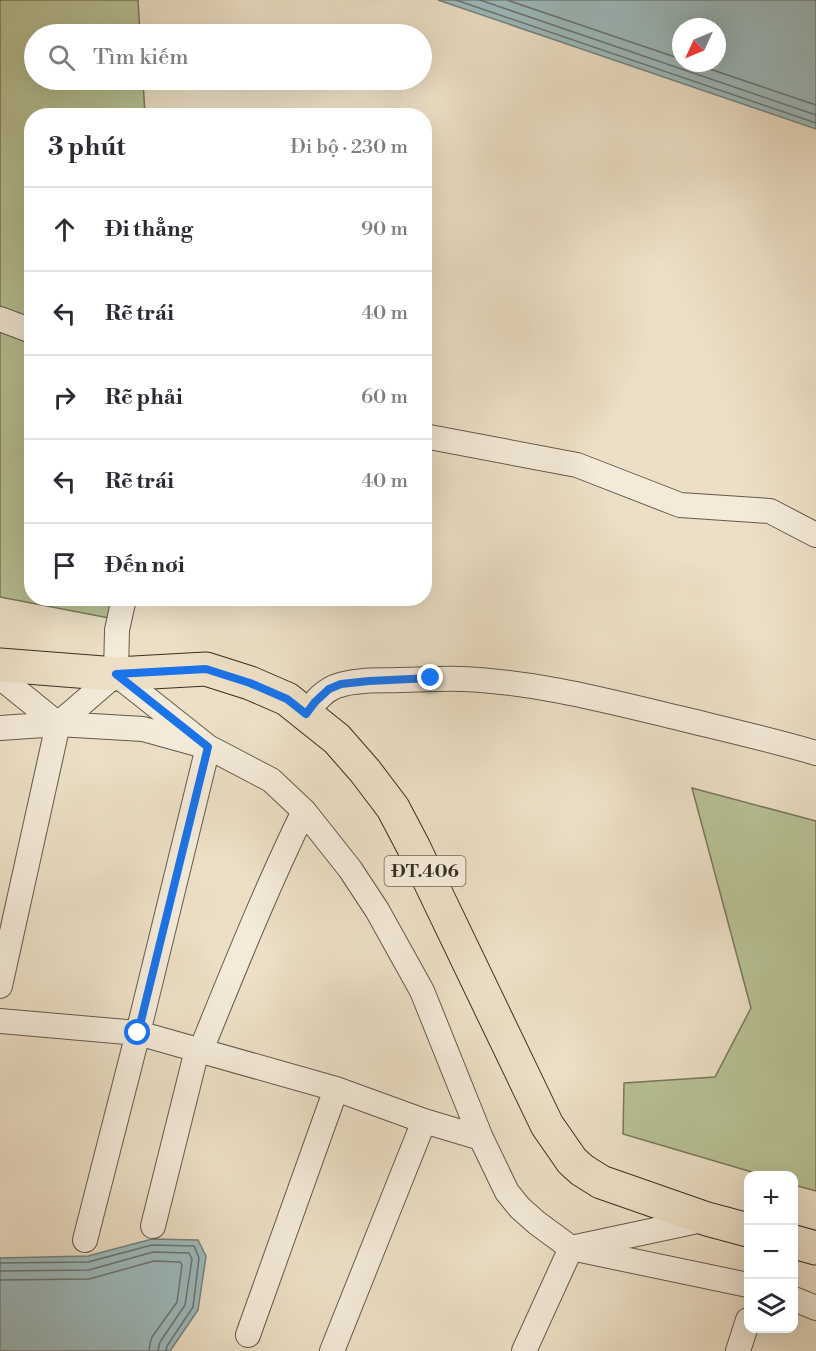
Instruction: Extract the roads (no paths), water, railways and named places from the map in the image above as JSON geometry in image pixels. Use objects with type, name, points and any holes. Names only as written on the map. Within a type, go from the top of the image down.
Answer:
[{"type":"main road","name":"ĐT.406","points":[[0,665],[116,674],[206,669],[250,683],[287,699],[336,739],[365,771],[393,808],[547,1125],[564,1152],[582,1170],[601,1182],[707,1219],[744,1229]]},
{"type":"main road","points":[[798,1243],[816,1248]]},
{"type":"street","points":[[0,318],[24,328]]},
{"type":"street","points":[[432,438],[577,465],[680,505],[770,511],[816,535]]},
{"type":"street","points":[[0,986],[58,724],[116,674],[117,630],[122,606]]},
{"type":"street","points":[[116,674],[208,747],[271,780],[304,811],[350,869],[377,910],[422,991],[481,1138],[507,1192],[520,1208],[571,1248],[744,1284]]},
{"type":"street","points":[[0,677],[58,724]]},
{"type":"street","points":[[306,714],[329,689],[341,684],[369,681],[465,679],[541,688],[774,741],[816,753]]},
{"type":"street","points":[[0,728],[58,724],[142,729],[208,747]]},
{"type":"street","points":[[85,1240],[208,747]]},
{"type":"street","points":[[153,1226],[199,1050],[271,881],[304,811]]},
{"type":"street","points":[[0,1021],[138,1033],[336,1089],[424,1121],[481,1138]]},
{"type":"street","points":[[248,1335],[336,1089]]},
{"type":"street","points":[[332,1351],[424,1121]]},
{"type":"street","points":[[571,1248],[707,1219]]},
{"type":"street","points":[[524,1351],[571,1248]]},
{"type":"street","points":[[798,1301],[816,1308]]},
{"type":"street","points":[[738,1351],[744,1332]]},
{"type":"water","points":[[438,0],[816,0],[816,129]]},
{"type":"water","points":[[152,1239],[198,1240],[206,1256],[198,1310],[170,1351],[0,1351],[0,1258],[88,1256]]}]
